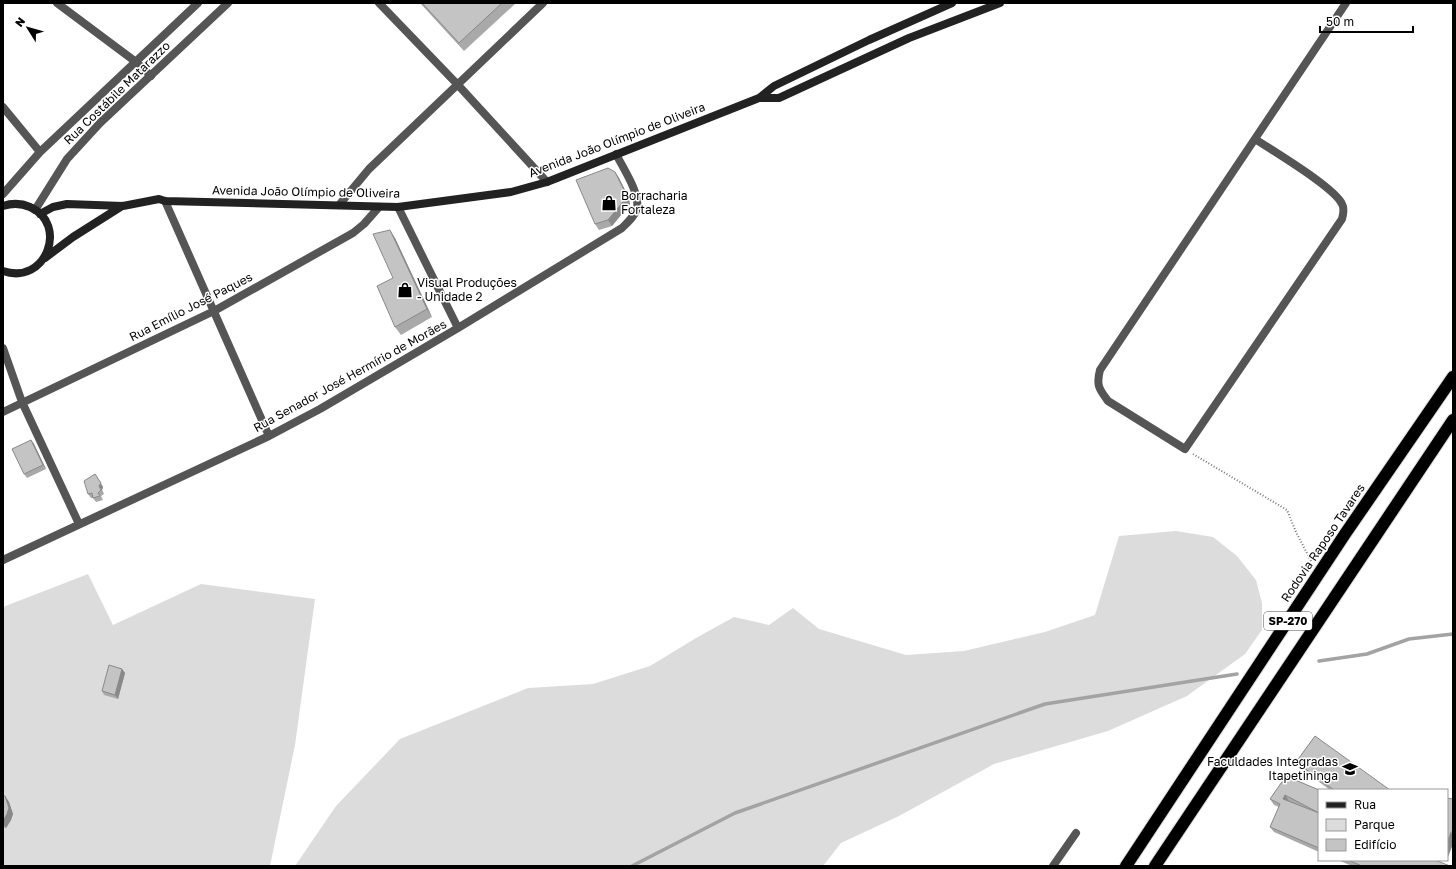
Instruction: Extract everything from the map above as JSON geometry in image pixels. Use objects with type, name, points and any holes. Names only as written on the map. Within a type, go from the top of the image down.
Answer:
[{"type":"highway","name":"Rodovia Raposo Tavares","points":[[1126,866],[1345,534],[1451,379]]},
{"type":"highway","name":"SP-270","points":[[1155,866],[1453,420]]},
{"type":"main road","name":"Avenida João Olímpio de Oliveira","points":[[37,212],[67,204],[122,206],[159,199],[165,201],[398,207],[511,192],[548,182],[759,98],[774,86],[869,40],[952,3]]},
{"type":"main road","name":"Avenida João Olímpio de Oliveira","points":[[759,98],[780,98],[909,38],[1000,3]]},
{"type":"main road","points":[[3,206],[22,204],[37,212],[47,223],[50,235],[50,247],[45,258]]},
{"type":"main road","name":"Avenida João Olímpio de Oliveira","points":[[22,274],[39,265],[45,258],[74,237],[122,206]]},
{"type":"main road","points":[[3,271],[10,274],[22,274]]},
{"type":"main road","points":[[3,279],[22,274]]},
{"type":"street","points":[[58,3],[136,62],[151,76]]},
{"type":"street","name":"Rua Costábile Matarazzo","points":[[3,194],[40,152],[198,3]]},
{"type":"street","name":"Rua Costábile Matarazzo","points":[[37,212],[67,159],[100,123],[228,3]]},
{"type":"street","points":[[378,3],[458,85],[548,182]]},
{"type":"street","points":[[340,205],[369,169],[543,3]]},
{"type":"street","points":[[1255,139],[1323,185],[1336,196],[1342,204],[1344,211],[1342,219],[1185,449],[1108,401],[1101,392],[1097,381],[1100,370],[1346,3]]},
{"type":"street","points":[[3,107],[40,152]]},
{"type":"street","name":"Rua Senador José Hermírio de Morães","points":[[3,560],[269,436],[458,328],[622,228],[632,218],[637,208],[636,195],[616,154]]},
{"type":"street","points":[[165,201],[269,436]]},
{"type":"street","name":"Rua Emílio José Paques","points":[[3,412],[214,311],[353,234],[364,224],[379,206]]},
{"type":"street","points":[[398,207],[458,328]]},
{"type":"street","points":[[3,348],[22,402],[79,524]]},
{"type":"street","points":[[1053,866],[1076,833]]},
{"type":"path","points":[[1185,449],[1287,510],[1312,564]]},
{"type":"green space","points":[[1176,531],[1213,537],[1237,556],[1256,580],[1262,603],[1262,630],[1245,654],[1187,696],[1108,731],[994,764],[899,816],[841,843],[823,866],[295,866],[336,806],[400,739],[528,688],[593,684],[650,666],[734,617],[769,625],[793,608],[819,629],[906,655],[964,651],[1045,632],[1095,615],[1119,536]]},
{"type":"green space","points":[[88,574],[113,625],[201,584],[315,599],[295,745],[270,866],[3,866],[3,607]]},
{"type":"building","points":[[422,3],[502,3],[459,43]]},
{"type":"building","name":"Borracharia Fortaleza","points":[[608,168],[615,172],[624,190],[626,198],[608,220],[595,224],[576,180]]},
{"type":"building","name":"Visual Produções - Unidade 2","points":[[390,230],[427,309],[395,327],[377,286],[393,278],[373,234]]},
{"type":"building","points":[[31,440],[43,465],[24,474],[12,449]]},
{"type":"building","points":[[95,474],[101,483],[99,486],[101,490],[98,493],[100,496],[93,498],[92,493],[88,494],[84,481]]},
{"type":"building","points":[[109,665],[122,669],[115,695],[102,691]]},
{"type":"building","points":[[1315,736],[1389,789],[1333,789],[1296,762]]},
{"type":"building","points":[[1286,776],[1318,790],[1318,812],[1285,795],[1283,799],[1318,813],[1318,848],[1270,827],[1280,804],[1270,799]]},
{"type":"building","points":[[3,796],[5,796],[9,808],[3,821]]},
{"type":"building","points":[[1448,798],[1453,799],[1453,832],[1451,832],[1448,840]]},
{"type":"building","points":[[1350,861],[1438,861],[1450,866],[1362,866]]},
{"type":"waterway","points":[[1319,661],[1367,654],[1409,639],[1453,634]]},
{"type":"waterway","points":[[632,866],[735,813],[1045,704],[1237,674]]},
{"type":"place","name":"Borracharia Fortaleza","points":[[609,203]]},
{"type":"place","name":"Visual Produções - Unidade 2","points":[[405,290]]},
{"type":"place","name":"Faculdades Integradas Itapetininga","points":[[1350,769]]}]
